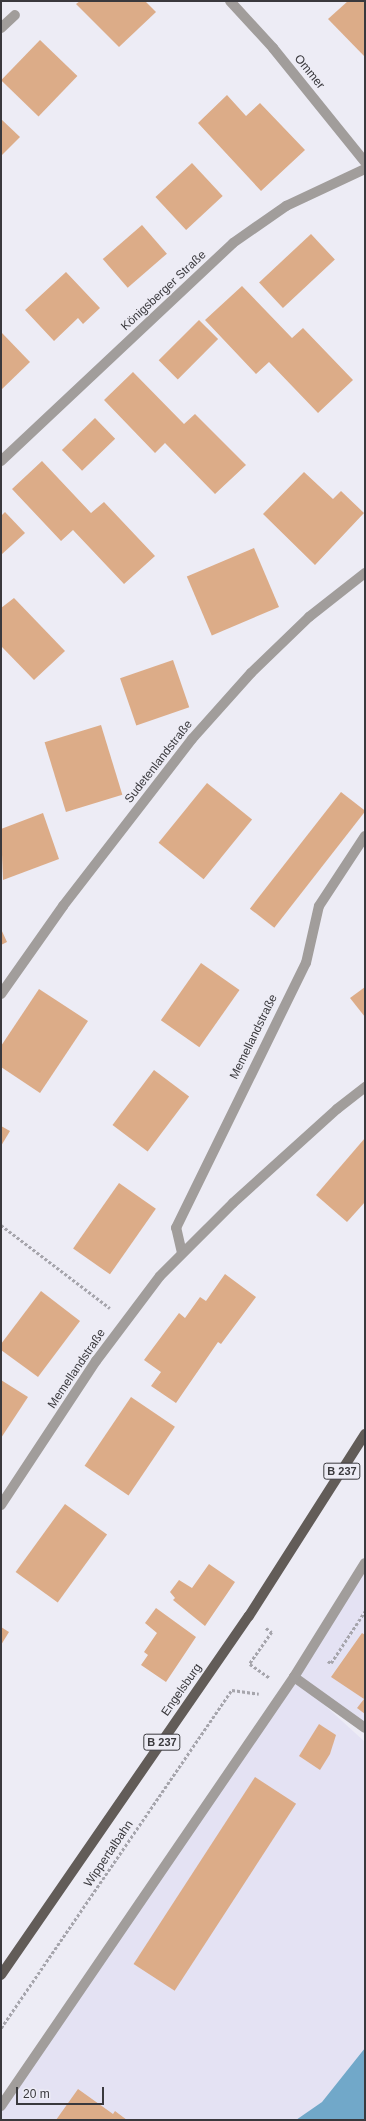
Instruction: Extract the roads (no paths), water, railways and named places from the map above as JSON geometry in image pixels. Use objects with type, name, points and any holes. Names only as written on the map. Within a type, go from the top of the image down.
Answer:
[{"type":"main road","name":"Engelsburg","points":[[1,1975],[249,1616],[365,1434]]},
{"type":"street","name":"Ommer","points":[[230,1],[273,48],[365,162]]},
{"type":"street","points":[[1,28],[15,15]]},
{"type":"street","name":"Königsberger Straße","points":[[1,461],[233,243],[286,206],[365,169]]},
{"type":"street","name":"Sudetenlandstraße","points":[[1,994],[63,906],[192,740],[251,673],[298,627],[365,573]]},
{"type":"street","name":"Memellandstraße","points":[[182,1253],[176,1228],[179,1221],[306,963],[319,906],[365,836]]},
{"type":"street","name":"Memellandstraße","points":[[1,1505],[126,1321],[160,1276],[233,1203],[337,1109],[365,1087]]},
{"type":"street","points":[[1,2106],[294,1677],[365,1562]]},
{"type":"street","points":[[294,1677],[365,1728]]},
{"type":"water","points":[[365,2048],[365,2120],[296,2120],[322,2102]]}]
